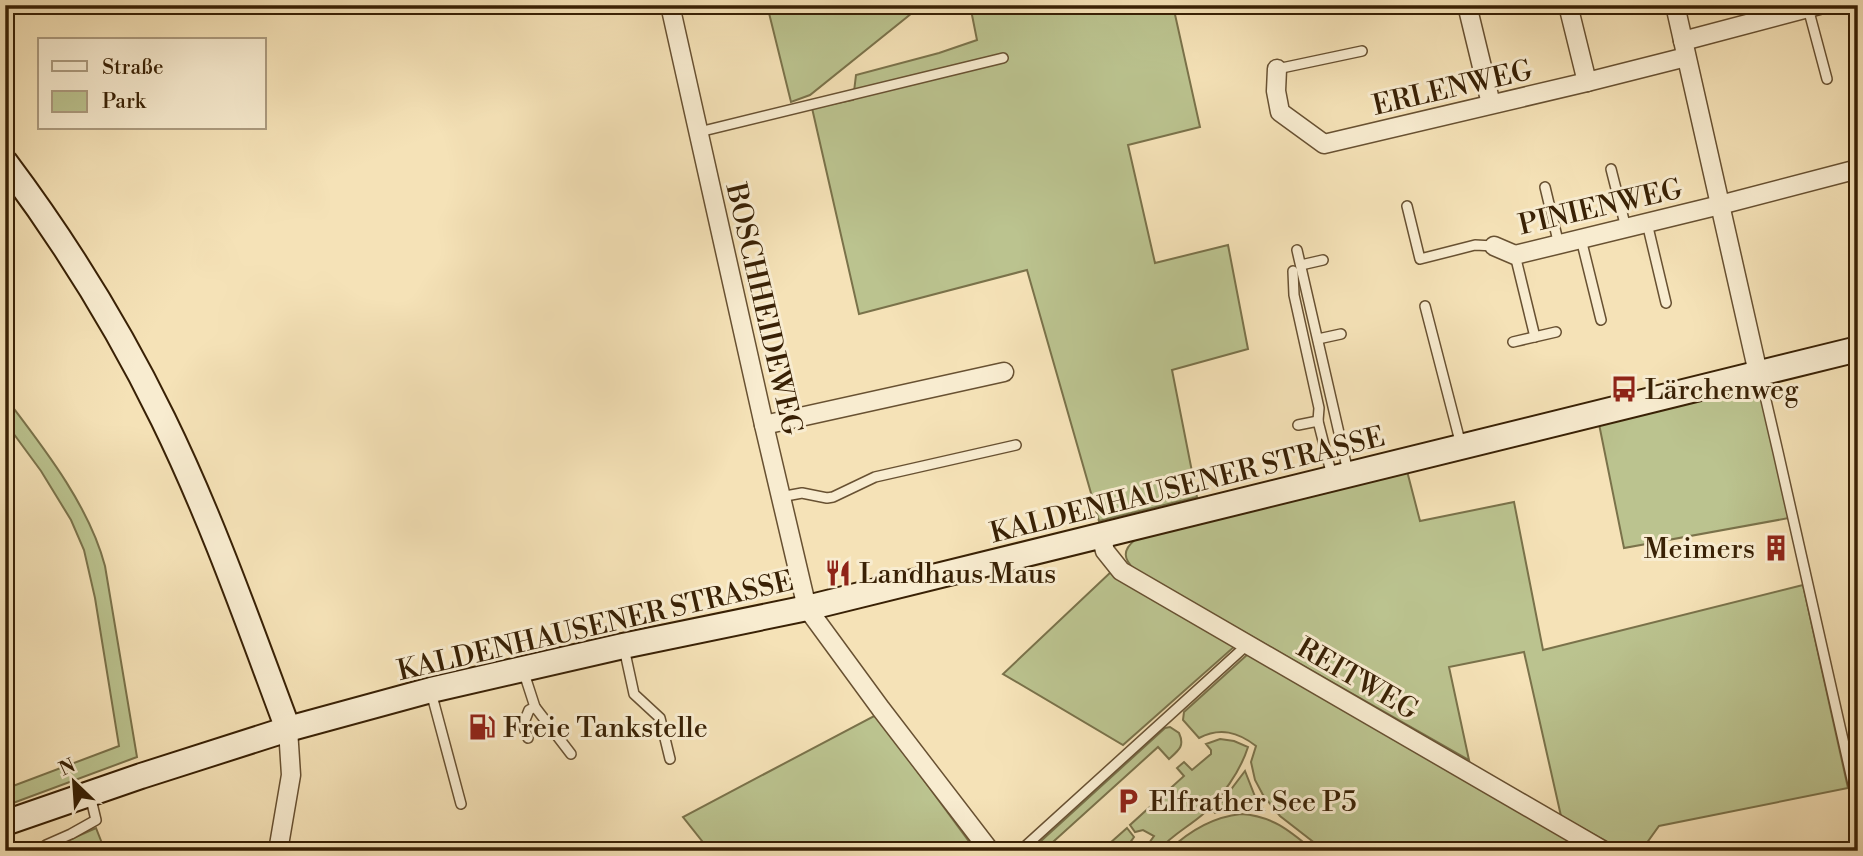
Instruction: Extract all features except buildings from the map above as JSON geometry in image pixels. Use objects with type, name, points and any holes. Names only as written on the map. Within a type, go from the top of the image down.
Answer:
[{"type":"main road","points":[[5,162],[30,195],[94,295],[163,419],[207,520],[288,729]]},
{"type":"main road","name":"KALDENHAUSENER STRASSE","points":[[5,823],[288,729],[431,690],[807,608],[1858,349]]},
{"type":"street","name":"BOSCHHEIDEWEG","points":[[670,5],[807,608]]},
{"type":"street","points":[[1468,5],[1491,104]]},
{"type":"street","points":[[1568,5],[1587,82]]},
{"type":"street","points":[[1675,5],[1758,373]]},
{"type":"street","name":"ERLENWEG","points":[[1277,69],[1276,91],[1280,112],[1324,144],[1587,82],[1814,7]]},
{"type":"street","name":"PINIENWEG","points":[[1494,246],[1515,256],[1855,169]]},
{"type":"street","points":[[764,425],[1004,372]]},
{"type":"street","name":"REITWEG","points":[[1101,536],[1105,551],[1121,571],[1604,851]]},
{"type":"street","points":[[807,608],[990,851]]},
{"type":"street","points":[[278,851],[291,775],[288,729]]},
{"type":"lane","points":[[1814,7],[1827,79]]},
{"type":"lane","points":[[1277,69],[1362,51]]},
{"type":"lane","points":[[699,132],[1003,58]]},
{"type":"lane","points":[[1611,169],[1626,228]]},
{"type":"lane","points":[[1855,169],[1858,189]]},
{"type":"lane","points":[[1545,187],[1559,245]]},
{"type":"lane","points":[[1407,206],[1420,259],[1475,245],[1494,246]]},
{"type":"lane","points":[[1647,223],[1666,303]]},
{"type":"lane","points":[[1581,239],[1601,320]]},
{"type":"lane","points":[[1297,250],[1294,295],[1319,408],[1318,421],[1341,476]]},
{"type":"lane","points":[[1515,256],[1535,337]]},
{"type":"lane","points":[[1297,268],[1323,260]]},
{"type":"lane","points":[[1297,268],[1318,340],[1341,476]]},
{"type":"lane","points":[[1425,306],[1461,446]]},
{"type":"lane","points":[[1513,342],[1556,332]]},
{"type":"lane","points":[[1318,340],[1340,334]]},
{"type":"lane","points":[[1758,373],[1858,806]]},
{"type":"lane","points":[[1298,425],[1318,421]]},
{"type":"lane","points":[[780,497],[802,493],[833,497],[875,477],[1016,445]]},
{"type":"lane","points":[[1020,851],[1248,644]]},
{"type":"lane","points":[[623,646],[634,694],[660,718],[670,759]]},
{"type":"lane","points":[[522,669],[535,707],[571,754]]},
{"type":"lane","points":[[431,690],[461,804]]},
{"type":"lane","points":[[527,738],[523,725],[528,710],[535,707]]},
{"type":"lane","points":[[46,845],[96,820],[89,794]]},
{"type":"green space","points":[[767,5],[922,5],[810,95],[791,102]]},
{"type":"green space","points":[[970,5],[1191,5],[1174,10],[1200,127],[1128,145],[1155,263],[1228,245],[1248,349],[1172,370],[1197,497],[1099,521],[1027,270],[859,314],[812,108],[853,100],[856,75],[977,40]]},
{"type":"green space","points":[[1742,391],[1757,393],[1762,401],[1789,518],[1624,548],[1599,424]]},
{"type":"green space","points":[[5,397],[63,477],[98,543],[105,566],[137,757],[5,806],[5,789],[119,746],[95,598],[84,550],[71,520],[41,471],[5,422]]},
{"type":"green space","points":[[1407,471],[1420,521],[1514,502],[1543,650],[1803,585],[1848,788],[1659,826],[1641,851],[1624,851],[1561,816],[1524,652],[1449,667],[1469,760],[1135,570],[1126,558],[1128,547],[1136,539]]},
{"type":"green space","points":[[1113,570],[1235,646],[1123,745],[1003,674]]},
{"type":"green space","points":[[1248,654],[1592,851],[1325,851],[1280,816],[1263,795],[1255,780],[1251,762],[1256,746],[1236,734],[1222,732],[1199,738],[1183,720],[1184,712]]},
{"type":"green space","points":[[876,715],[976,851],[710,851],[683,817]]},
{"type":"green space","points":[[1170,727],[1179,733],[1181,745],[1169,759],[1158,747],[1043,851],[1030,851],[1165,728]]},
{"type":"green space","points":[[1220,739],[1248,747],[1235,775],[1202,815],[1160,849],[1156,849],[1149,843],[1154,836],[1143,830],[1135,832],[1130,825],[1184,776],[1177,768],[1184,762],[1192,770],[1211,754],[1206,744]]},
{"type":"green space","points":[[1245,771],[1256,799],[1264,810],[1238,808],[1215,813],[1214,812]]},
{"type":"green space","points":[[1241,814],[1272,821],[1314,851],[1259,851],[1247,845],[1216,845],[1208,851],[1168,851],[1202,826],[1220,818]]},
{"type":"green space","points":[[96,828],[105,851],[44,851]]},
{"type":"green space","points":[[1127,828],[1134,837],[1124,851],[1101,851]]},
{"type":"water","points":[[1216,845],[1247,845],[1259,851],[1208,851]]},
{"type":"place","name":"Lärchenweg","points":[[1624,389]]},
{"type":"place","name":"Meimers","points":[[1776,548]]},
{"type":"place","name":"Landhaus Maus","points":[[838,573]]},
{"type":"place","name":"Freie Tankstelle","points":[[482,727]]},
{"type":"place","name":"Elfrather See P5","points":[[1128,801]]}]
